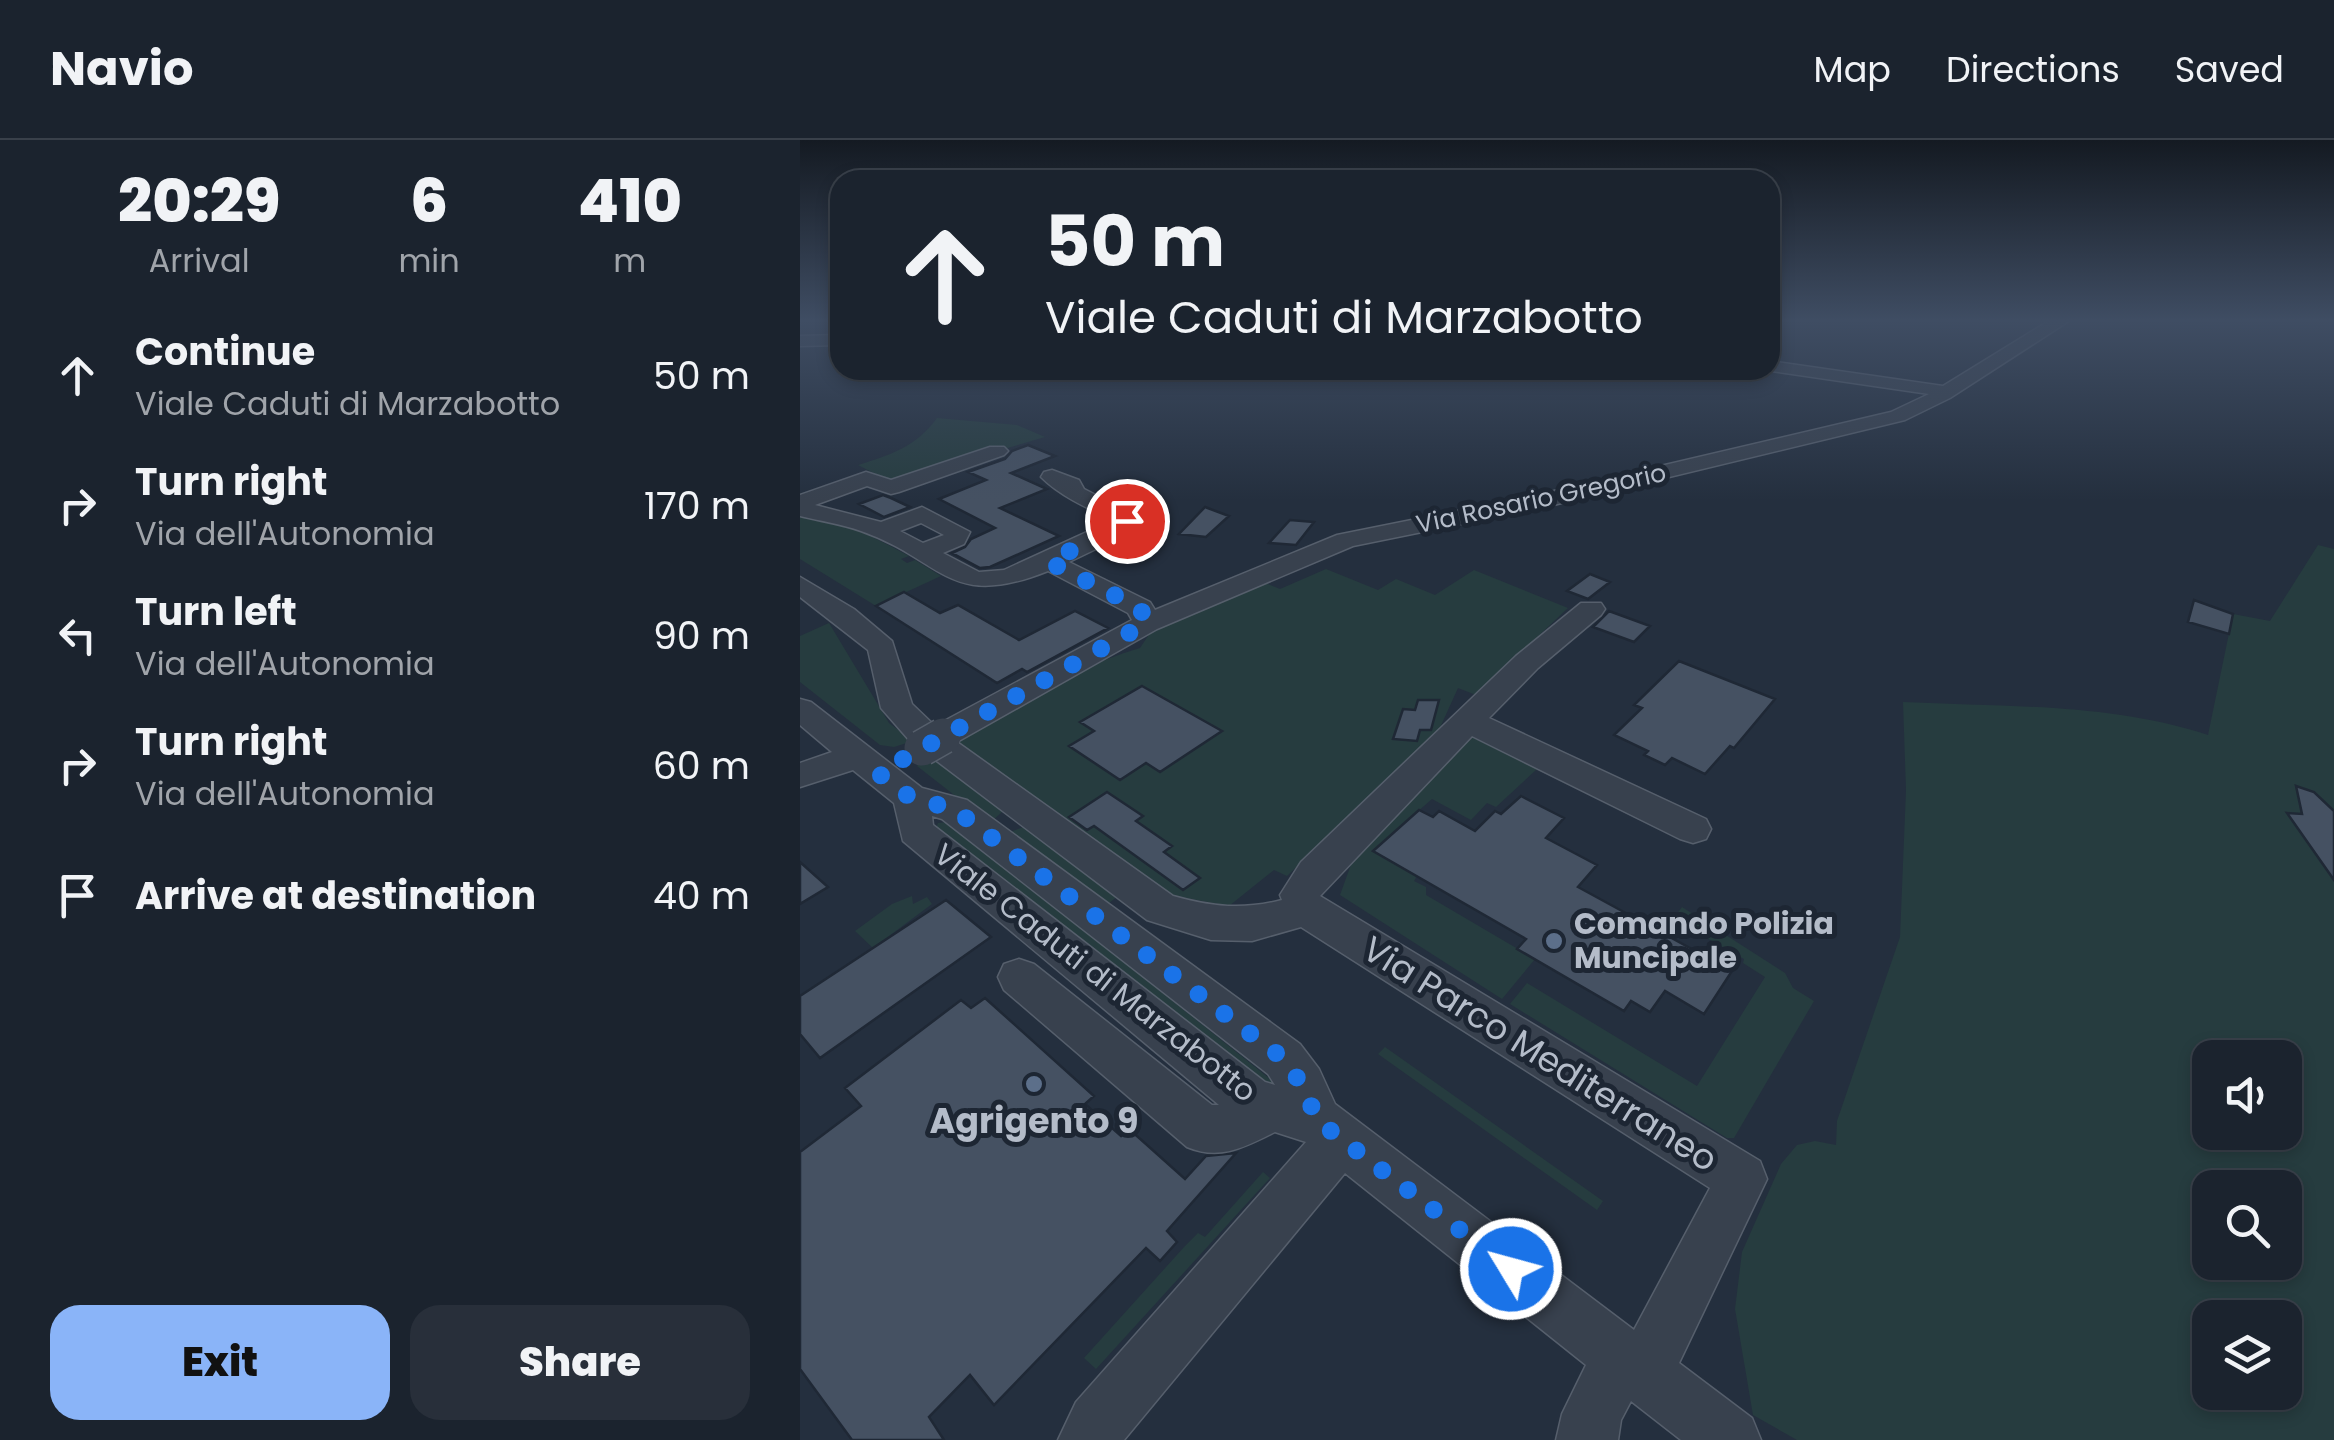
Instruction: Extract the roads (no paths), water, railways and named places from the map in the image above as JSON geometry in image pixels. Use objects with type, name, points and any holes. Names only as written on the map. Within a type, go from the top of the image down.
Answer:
[{"type":"street","points":[[1871,380],[1933,388],[1943,394]]},
{"type":"street","name":"Via Rosario Gregorio","points":[[800,775],[828,768],[882,775],[932,742],[1147,623],[1346,540],[1541,501],[1898,416],[1966,380]]},
{"type":"street","points":[[891,487],[997,451]]},
{"type":"street","points":[[800,506],[880,530],[967,578],[985,580],[1019,575],[1049,562],[1118,529],[1128,518],[1074,493],[1070,485],[1052,477]]},
{"type":"street","points":[[800,506],[866,480],[909,496],[939,484]]},
{"type":"street","points":[[880,530],[922,514],[958,532],[955,539],[922,553]]},
{"type":"street","points":[[1049,562],[1140,608],[1147,623]]},
{"type":"street","points":[[800,585],[882,647],[898,708],[921,732],[1161,909],[1210,923],[1252,924],[1306,910],[1300,895],[1316,873],[1527,662],[1591,609]]},
{"type":"street","name":"Viale Caduti di Marzabotto","points":[[800,710],[882,775],[916,830],[1252,1102],[1310,1123],[1633,1364]]},
{"type":"street","points":[[1469,722],[1693,829]]},
{"type":"street","name":"Via Parco Mediterraneo","points":[[1306,910],[1742,1179],[1633,1364]]},
{"type":"street","points":[[1019,977],[1204,1130],[1310,1123]]},
{"type":"street","points":[[1090,1440],[1310,1123]]},
{"type":"street","points":[[1587,1440],[1592,1414],[1633,1364],[1730,1440]]},
{"type":"place","name":"Comando Polizia Muncipale","points":[[1554,941]]},
{"type":"place","name":"Agrigento 9","points":[[1034,1084]]}]
